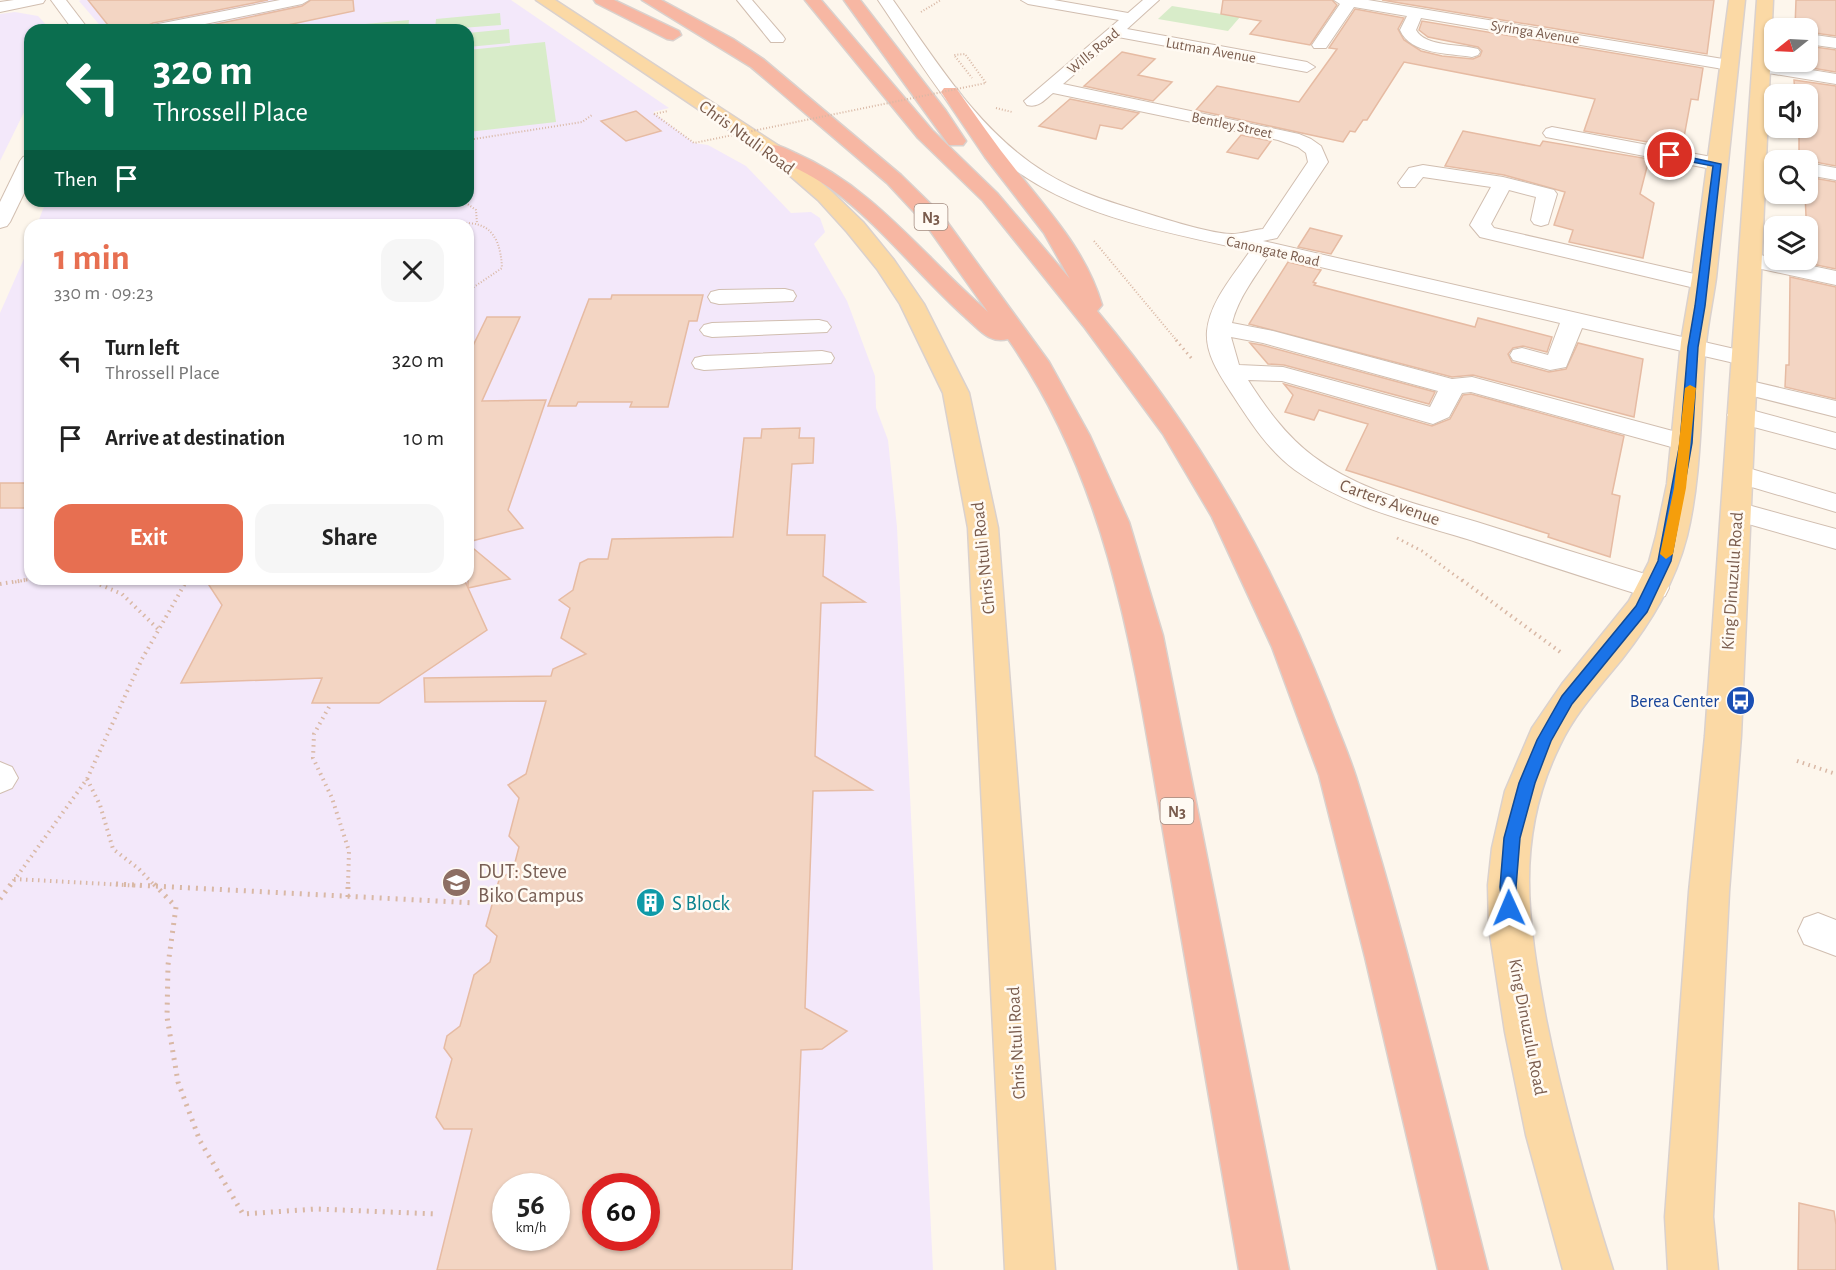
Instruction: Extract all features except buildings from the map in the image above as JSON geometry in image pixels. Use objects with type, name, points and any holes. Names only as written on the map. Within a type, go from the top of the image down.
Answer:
[{"type":"highway","points":[[602,0],[687,43]]},
{"type":"highway","name":"N3","points":[[650,0],[742,53],[770,73],[894,179],[934,220],[1040,367],[1076,436],[1114,522],[1146,636],[1264,1270]]},
{"type":"highway","points":[[813,0],[925,134],[990,197],[1094,323],[1175,431],[1227,517],[1289,647],[1337,775],[1386,957],[1463,1270]]},
{"type":"highway","points":[[852,0],[939,115],[990,197]]},
{"type":"highway","points":[[732,67],[792,94]]},
{"type":"highway","points":[[950,92],[996,160],[1075,263],[1086,287],[1094,323]]},
{"type":"highway","points":[[772,150],[797,158],[809,165],[876,216],[994,330],[1040,367]]},
{"type":"main road","name":"Chris Ntuli Road","points":[[544,0],[772,150],[825,196],[886,265],[912,304],[956,393],[983,528],[1030,1270]]},
{"type":"main road","name":"King Dinuzulu Road","points":[[1588,1270],[1571,1218],[1526,1027],[1512,950],[1508,887],[1512,838],[1527,783],[1550,730],[1567,700],[1631,623],[1654,588],[1665,561],[1680,488],[1686,443],[1693,347],[1703,283],[1737,0]]},
{"type":"main road","name":"King Dinuzulu Road","points":[[1764,52],[1762,67],[1766,150]]},
{"type":"main road","name":"King Dinuzulu Road","points":[[1692,1270],[1689,1217],[1737,511],[1742,386],[1751,260],[1764,174]]},
{"type":"street","points":[[0,7],[38,0]]},
{"type":"street","points":[[58,0],[76,24]]},
{"type":"street","points":[[183,24],[302,0]]},
{"type":"street","points":[[744,0],[777,39]]},
{"type":"street","points":[[1028,0],[1131,18]]},
{"type":"street","name":"Wills Road","points":[[1033,101],[1152,0]]},
{"type":"street","points":[[1320,45],[1346,1]]},
{"type":"street","name":"Syringa Avenue","points":[[1346,1],[1730,65]]},
{"type":"street","name":"Canongate Road","points":[[893,6],[950,92],[1006,152],[1038,177],[1068,193],[1123,213],[1228,240],[1266,241],[1306,259],[1574,318],[1693,347],[1742,386]]},
{"type":"street","points":[[1416,13],[1408,30],[1411,37],[1426,45],[1472,52]]},
{"type":"street","name":"Lutman Avenue","points":[[1116,32],[1307,67]]},
{"type":"street","points":[[1818,40],[1836,43]]},
{"type":"street","points":[[1762,67],[1836,79]]},
{"type":"street","name":"Bentley Street","points":[[1050,87],[1280,135],[1311,147],[1318,156],[1318,162],[1266,241]]},
{"type":"street","points":[[1552,133],[1717,164]]},
{"type":"street","points":[[1818,171],[1836,174]]},
{"type":"street","points":[[1408,183],[1416,172],[1443,181],[1503,183],[1547,194],[1541,219]]},
{"type":"street","points":[[0,222],[24,173]]},
{"type":"street","points":[[1503,183],[1480,225],[1487,234],[1703,283]]},
{"type":"street","points":[[1266,241],[1228,306],[1219,328],[1265,336],[1452,387],[1472,384],[1492,388],[1686,443]]},
{"type":"street","points":[[1751,260],[1836,278]]},
{"type":"street","points":[[719,297],[785,296]]},
{"type":"street","points":[[1522,355],[1550,363],[1557,362],[1574,318]]},
{"type":"street","points":[[712,330],[819,327]]},
{"type":"street","name":"Carters Avenue","points":[[1219,328],[1220,344],[1230,372],[1258,414],[1281,443],[1304,463],[1335,482],[1388,505],[1654,588]]},
{"type":"street","points":[[704,363],[822,358]]},
{"type":"street","points":[[1230,372],[1283,374],[1433,416],[1440,412],[1452,387]]},
{"type":"street","points":[[1742,386],[1836,409]]},
{"type":"street","points":[[1742,386],[1836,441]]},
{"type":"street","points":[[1738,474],[1836,503]]},
{"type":"street","points":[[1737,511],[1836,539]]},
{"type":"path","points":[[654,114],[694,143],[986,83],[965,54],[954,55],[972,78]]},
{"type":"path","points":[[474,139],[582,122],[592,115]]},
{"type":"path","points":[[471,207],[476,210],[477,224]]},
{"type":"path","points":[[474,224],[494,232],[503,249],[502,267],[474,287]]},
{"type":"path","points":[[0,584],[24,580]]},
{"type":"path","points":[[101,585],[122,594],[159,630]]},
{"type":"path","points":[[0,899],[87,779],[142,659],[185,585]]},
{"type":"path","points":[[328,707],[314,734],[313,758],[332,798],[349,851],[348,897]]},
{"type":"path","points":[[1797,760],[1836,774]]},
{"type":"path","points":[[87,779],[100,805],[113,849],[160,888],[176,907],[168,965],[167,1017],[178,1082],[200,1141],[243,1214],[267,1210],[438,1214]]},
{"type":"path","points":[[14,879],[475,903]]},
{"type":"shaded area","name":"DUT: Steve Biko Campus","points":[[511,0],[669,108],[653,112],[694,143],[708,145],[746,166],[791,213],[811,212],[820,218],[825,232],[814,244],[847,301],[875,376],[876,408],[888,440],[897,527],[933,1270],[0,1270],[0,313],[24,259],[24,585],[474,585],[474,219],[39,219],[44,207],[474,207],[474,24],[99,24],[79,1]]},
{"type":"shaded area","points":[[15,12],[38,16],[45,24],[24,24],[24,112],[0,161],[0,14]]},
{"type":"green space","points":[[1172,6],[1240,17],[1228,31],[1158,19]]},
{"type":"green space","points":[[500,13],[501,25],[474,27],[474,24],[436,24],[436,19]]},
{"type":"green space","points":[[409,20],[409,24],[365,24]]},
{"type":"green space","points":[[509,29],[510,43],[474,46],[474,32]]},
{"type":"green space","points":[[545,42],[556,122],[474,131],[474,49]]},
{"type":"slow traffic","points":[[1666,554],[1680,488],[1690,388]]},
{"type":"place","name":"Berea Center","points":[[1740,701]]},
{"type":"place","name":"DUT: Steve Biko Campus","points":[[457,883]]},
{"type":"place","name":"S Block","points":[[651,903]]},
{"type":"route","points":[[1509,908],[1508,887],[1512,838],[1527,783],[1544,740],[1567,700],[1642,609],[1665,561],[1673,525],[1686,443],[1693,347],[1717,164],[1670,155]]}]
